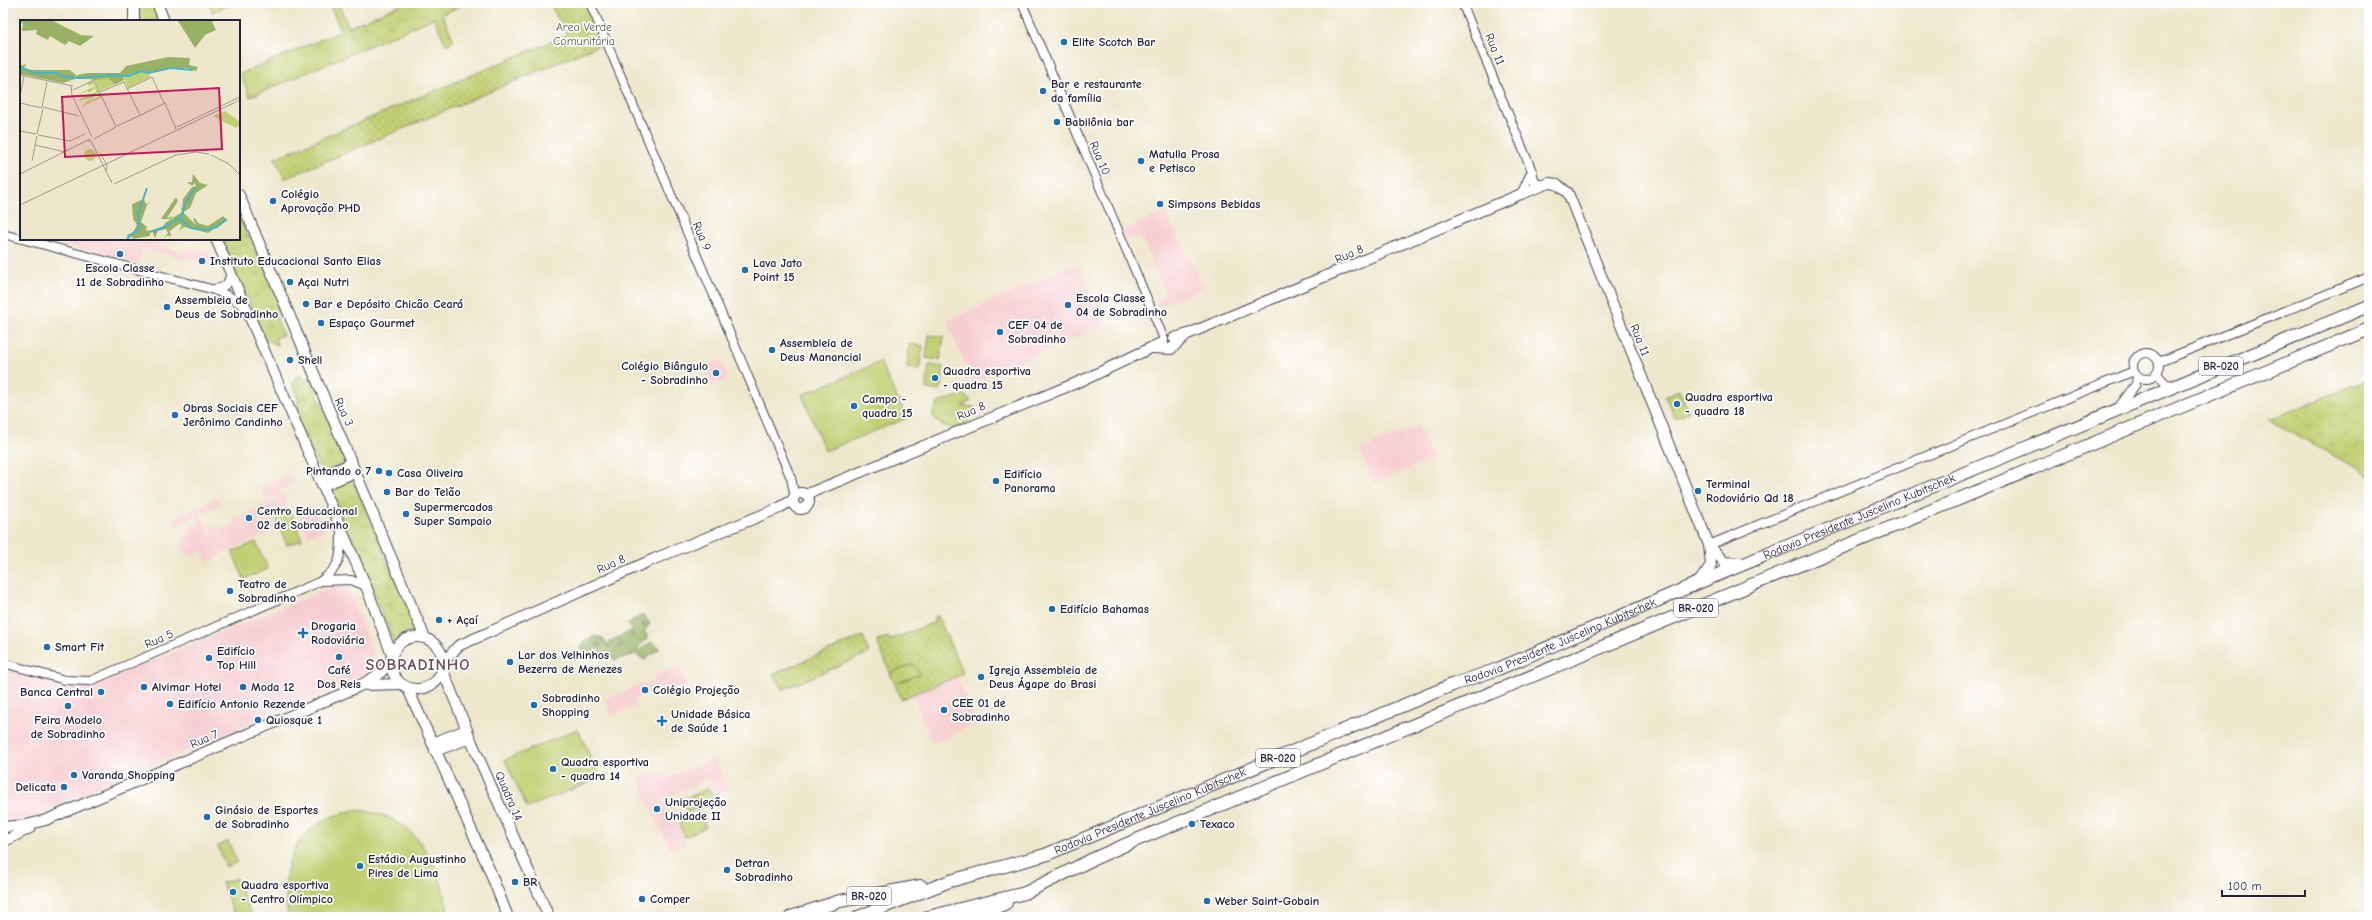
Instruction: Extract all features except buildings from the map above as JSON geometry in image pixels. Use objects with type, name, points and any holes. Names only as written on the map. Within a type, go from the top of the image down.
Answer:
[{"type":"highway","name":"Rodovia Presidente Juscelino Kubitschek","points":[[858,917],[950,880],[1045,855],[1452,685],[1498,668],[1698,583],[2050,439],[2116,409],[2369,306]]},
{"type":"highway","name":"Rodovia Presidente Juscelino Kubitschek","points":[[928,917],[1025,894],[1091,860],[2369,329]]},
{"type":"highway","points":[[1495,691],[1483,688],[1481,684],[1484,678],[1498,668]]},
{"type":"highway","points":[[1452,685],[1461,688],[1465,694],[1459,706]]},
{"type":"highway","name":"BR-020","points":[[791,917],[840,901],[950,880]]},
{"type":"highway","name":"BR-020","points":[[979,917],[1025,894]]},
{"type":"main road","points":[[134,3],[134,20]]},
{"type":"main road","points":[[157,3],[164,20]]},
{"type":"main road","name":"Rua 11","points":[[1544,185],[1558,184],[1568,193],[1709,545],[1711,565],[1698,583]]},
{"type":"main road","points":[[1521,194],[1544,185]]},
{"type":"main road","name":"Rua 8","points":[[443,666],[458,646],[654,559],[1088,378],[1149,348],[1186,335],[1521,194]]},
{"type":"main road","name":"Rua 3","points":[[240,199],[430,641]]},
{"type":"main road","points":[[216,240],[366,586],[391,659],[391,670],[404,686],[434,747],[489,869],[508,917]]},
{"type":"main road","points":[[321,482],[354,467]]},
{"type":"main road","name":"Rua 11","points":[[1709,545],[1724,562],[1747,563]]},
{"type":"main road","points":[[391,659],[395,649],[405,640],[418,637],[430,641],[458,646]]},
{"type":"main road","points":[[358,687],[380,683],[404,686],[417,690],[429,687],[439,679],[443,666],[439,648],[430,641]]},
{"type":"main road","name":"Rua 7","points":[[3,841],[46,820],[358,687],[370,680],[391,659]]},
{"type":"main road","name":"Quadra 14","points":[[443,666],[468,734],[549,917]]},
{"type":"main road","points":[[434,747],[468,734]]},
{"type":"main road","name":"Rua 7","points":[[3,827],[26,826],[46,820]]},
{"type":"street","name":"Rua 9","points":[[590,3],[800,499]]},
{"type":"street","name":"Rua 10","points":[[1022,3],[1157,322],[1169,341]]},
{"type":"street","name":"Rua 11","points":[[1462,3],[1532,171],[1535,183],[1544,185]]},
{"type":"street","points":[[1521,194],[1532,171]]},
{"type":"street","points":[[3,234],[20,238]]},
{"type":"street","points":[[26,240],[211,289],[230,296],[246,308]]},
{"type":"street","points":[[211,289],[224,287],[228,283],[231,272]]},
{"type":"street","points":[[2159,362],[2369,277]]},
{"type":"street","points":[[2116,409],[2132,390],[2135,373],[2134,362],[2143,353],[2154,356],[2159,362]]},
{"type":"street","points":[[1709,545],[2135,373],[2149,379],[2156,374],[2159,362]]},
{"type":"street","points":[[2156,374],[2166,384],[2175,385]]},
{"type":"street","points":[[319,582],[335,569],[339,562],[342,533]]},
{"type":"street","points":[[319,582],[347,579],[366,586]]},
{"type":"street","name":"Rua 5","points":[[3,663],[65,680],[90,681],[319,582]]},
{"type":"street","points":[[3,827],[3,841]]},
{"type":"shaded area","points":[[1165,212],[1205,288],[1151,309],[1166,294],[1141,237],[1122,239],[1119,232]]},
{"type":"shaded area","name":"Escola Classe 11 de Sobradinho","points":[[63,240],[170,240],[168,249],[185,254],[187,247],[207,251],[219,268],[143,248],[138,264],[61,244]]},
{"type":"shaded area","points":[[1079,263],[1106,325],[973,382],[946,321]]},
{"type":"shaded area","name":"Colégio Biângulo - Sobradinho","points":[[720,360],[728,379],[712,386],[704,366]]},
{"type":"shaded area","points":[[1418,426],[1432,459],[1374,484],[1360,450]]},
{"type":"shaded area","name":"Centro Educacional 02 de Sobradinho","points":[[289,474],[294,484],[280,490],[288,506],[258,520],[260,525],[273,519],[278,529],[222,553],[218,548],[221,556],[207,563],[201,551],[190,556],[189,554],[186,555],[180,544],[185,542],[183,539],[192,535],[195,538],[190,528],[200,523],[196,516],[176,525],[173,518],[217,497],[221,505],[201,514],[210,534],[213,532],[211,528],[217,525],[220,530],[236,523],[234,519],[277,499],[275,495],[266,499],[260,487]]},
{"type":"shaded area","points":[[312,505],[324,531],[308,537],[297,512]]},
{"type":"shaded area","points":[[345,582],[380,669],[20,821],[3,817],[3,667],[87,687]]},
{"type":"shaded area","points":[[680,666],[688,685],[664,695],[662,690],[658,689],[634,700],[636,706],[612,716],[605,699],[654,680],[653,677]]},
{"type":"shaded area","points":[[957,676],[977,724],[933,743],[912,694]]},
{"type":"shaded area","points":[[715,758],[728,790],[716,795],[709,778],[662,799],[672,824],[677,822],[686,844],[670,851],[638,779],[661,769],[666,779]]},
{"type":"green space","points":[[134,3],[157,3],[164,20],[134,20]]},
{"type":"green space","points":[[209,3],[234,3],[212,12]]},
{"type":"green space","points":[[329,3],[338,3],[349,27],[405,3],[468,3],[442,14],[454,41],[446,45],[434,18],[250,97],[240,74],[341,31]]},
{"type":"green space","name":"Area Verde Comunitária","points":[[588,3],[607,42],[284,179],[275,158],[567,35],[550,4]]},
{"type":"green space","points":[[242,213],[247,226],[244,229],[247,237],[251,236],[279,302],[276,316],[283,335],[276,338],[277,345],[264,338],[222,240],[240,240],[240,214]]},
{"type":"green space","name":"Quadra esportiva - quadra 15","points":[[929,335],[944,337],[940,360],[926,358]]},
{"type":"green space","name":"Quadra esportiva - quadra 15","points":[[909,344],[923,346],[919,370],[907,368]]},
{"type":"green space","name":"Campo - quadra 15","points":[[880,362],[907,418],[825,451],[802,395]]},
{"type":"green space","name":"Quadra esportiva - quadra 15","points":[[929,365],[944,367],[940,391],[926,389]]},
{"type":"green space","points":[[300,376],[312,382],[346,462],[322,473],[298,423],[298,398],[293,384],[294,379]]},
{"type":"green space","points":[[2369,379],[2369,475],[2269,420]]},
{"type":"green space","name":"Quadra esportiva - quadra 18","points":[[1679,390],[1689,412],[1675,418],[1665,396]]},
{"type":"green space","points":[[964,395],[971,401],[963,406],[975,407],[968,421],[962,425],[956,428],[944,426],[932,415],[939,402]]},
{"type":"green space","points":[[351,477],[418,631],[404,633],[394,642],[329,488]]},
{"type":"green space","points":[[291,513],[302,540],[287,545],[276,519]]},
{"type":"green space","points":[[256,542],[268,569],[244,579],[232,552]]},
{"type":"green space","points":[[643,615],[650,623],[644,632],[647,634],[647,639],[637,648],[640,650],[651,642],[660,648],[645,660],[635,654],[615,660],[604,652],[598,653],[600,649],[598,648],[592,652],[590,657],[586,657],[581,647],[584,642],[596,636],[603,638],[609,647],[609,642],[633,630],[628,625],[632,620]]},
{"type":"green space","points":[[938,616],[963,674],[901,699],[877,641],[888,637],[890,640],[934,622],[934,617]]},
{"type":"green space","points":[[863,636],[869,653],[782,690],[773,674]]},
{"type":"green space","points":[[914,664],[920,674],[895,684],[890,673]]},
{"type":"green space","name":"Quadra esportiva - quadra 14","points":[[578,729],[600,778],[527,808],[505,760]]},
{"type":"green space","points":[[709,788],[715,802],[688,813],[682,800]]},
{"type":"green space","name":"Estádio Augustinho Pires de Lima","points":[[355,810],[376,813],[394,820],[409,831],[422,844],[439,878],[449,917],[289,917],[286,900],[287,874],[290,859],[296,847],[304,836],[326,819]]},
{"type":"green space","points":[[700,814],[706,827],[685,837],[679,823]]},
{"type":"green space","name":"Quadra esportiva - Centro Olímpico","points":[[228,841],[237,862],[226,867],[218,846]]},
{"type":"green space","name":"Quadra esportiva - Centro Olímpico","points":[[236,878],[252,917],[235,917],[222,883]]},
{"type":"place","name":"Elite Scotch Bar","points":[[1064,42]]},
{"type":"place","name":"Bar e restaurante da família","points":[[1043,91]]},
{"type":"place","name":"Babilônia bar","points":[[1057,122]]},
{"type":"place","name":"Matulla Prosa e Petisco","points":[[1141,161]]},
{"type":"place","name":"Colégio Aprovação PHD","points":[[273,201]]},
{"type":"place","name":"Simpsons Bebidas","points":[[1160,204]]},
{"type":"place","name":"Escola Classe 11 de Sobradinho","points":[[120,254]]},
{"type":"place","name":"Instituto Educacional Santo Elias","points":[[202,261]]},
{"type":"place","name":"Lava Jato Point 15","points":[[745,270]]},
{"type":"place","name":"Açai Nutri","points":[[290,282]]},
{"type":"place","name":"Bar e Depósito Chicão Ceará","points":[[306,304]]},
{"type":"place","name":"Escola Classe 04 de Sobradinho","points":[[1068,305]]},
{"type":"place","name":"Assembleia de Deus de Sobradinho","points":[[167,307]]},
{"type":"place","name":"Espaço Gourmet","points":[[321,323]]},
{"type":"place","name":"CEF 04 de Sobradinho","points":[[1000,332]]},
{"type":"place","name":"Assembleia de Deus Manancial","points":[[772,350]]},
{"type":"place","name":"Shell","points":[[290,360]]},
{"type":"place","name":"Colégio Biângulo - Sobradinho","points":[[716,373]]},
{"type":"place","name":"Quadra esportiva - quadra 15","points":[[935,378]]},
{"type":"place","name":"Quadra esportiva - quadra 18","points":[[1677,404]]},
{"type":"place","name":"Campo - quadra 15","points":[[854,406]]},
{"type":"place","name":"Obras Sociais CEF Jerônimo Candinho","points":[[175,415]]},
{"type":"place","name":"Pintando o 7","points":[[379,471]]},
{"type":"place","name":"Casa Oliveira","points":[[389,473]]},
{"type":"place","name":"Edifício Panorama","points":[[996,481]]},
{"type":"place","name":"Terminal Rodoviário Qd 18","points":[[1698,491]]},
{"type":"place","name":"Bar do Telão","points":[[387,492]]},
{"type":"place","name":"Supermercados Super Sampaio","points":[[406,514]]},
{"type":"place","name":"Centro Educacional 02 de Sobradinho","points":[[249,518]]},
{"type":"place","name":"Teatro de Sobradinho","points":[[230,591]]},
{"type":"place","name":"Edifício Bahamas","points":[[1052,609]]},
{"type":"place","name":"+ Açaí","points":[[439,620]]},
{"type":"place","name":"Drogaria Rodoviária","points":[[303,633]]},
{"type":"place","name":"Smart Fit","points":[[47,647]]},
{"type":"place","name":"Café Dos Reis","points":[[339,657]]},
{"type":"place","name":"Edifício Top Hill","points":[[209,658]]},
{"type":"place","name":"Lar dos Velhinhos Bezerra de Menezes","points":[[510,662]]},
{"type":"place","name":"Igreja Assembleia de Deus Ágape do Brasi","points":[[981,677]]},
{"type":"place","name":"Alvimar Hotel","points":[[144,687]]},
{"type":"place","name":"Moda 12","points":[[243,687]]},
{"type":"place","name":"Colégio Projeção","points":[[645,690]]},
{"type":"place","name":"Banca Central","points":[[101,692]]},
{"type":"place","name":"Edifício Antonio Rezende","points":[[170,704]]},
{"type":"place","name":"Sobradinho Shopping","points":[[534,705]]},
{"type":"place","name":"Feira Modelo de Sobradinho","points":[[68,706]]},
{"type":"place","name":"CEE 01 de Sobradinho","points":[[944,710]]},
{"type":"place","name":"Quiosque 1","points":[[258,720]]},
{"type":"place","name":"Unidade Básica de Saúde 1","points":[[662,721]]},
{"type":"place","name":"Quadra esportiva - quadra 14","points":[[553,769]]},
{"type":"place","name":"Varanda Shopping","points":[[74,775]]},
{"type":"place","name":"Delicata","points":[[64,787]]},
{"type":"place","name":"Uniprojeção Unidade II","points":[[657,809]]},
{"type":"place","name":"Ginásio de Esportes de Sobradinho","points":[[207,817]]},
{"type":"place","name":"Texaco","points":[[1192,824]]},
{"type":"place","name":"Estádio Augustinho Pires de Lima","points":[[360,866]]},
{"type":"place","name":"Detran Sobradinho","points":[[727,870]]},
{"type":"place","name":"BR","points":[[515,882]]},
{"type":"place","name":"Quadra esportiva - Centro Olímpico","points":[[233,892]]},
{"type":"place","name":"Comper","points":[[642,899]]},
{"type":"place","name":"Weber Saint-Gobain","points":[[1207,901]]},
{"type":"district","name":"SOBRADINHO","points":[[418,665]]}]
